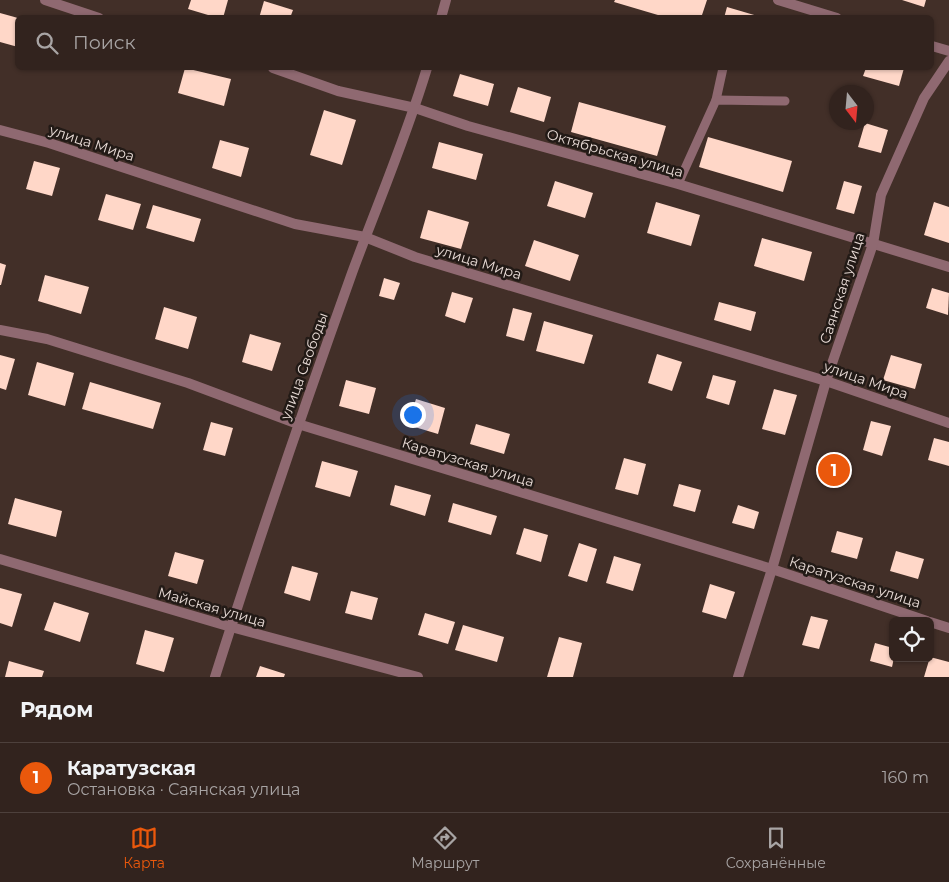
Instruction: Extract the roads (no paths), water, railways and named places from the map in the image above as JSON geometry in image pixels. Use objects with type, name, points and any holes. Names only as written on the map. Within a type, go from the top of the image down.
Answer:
[{"type":"street","points":[[45,0],[90,15]]},
{"type":"street","points":[[442,15],[446,0]]},
{"type":"street","points":[[778,0],[827,15]]},
{"type":"street","points":[[934,47],[949,51]]},
{"type":"street","name":"Саянская улица","points":[[738,677],[772,570],[826,381],[873,244],[881,195],[924,98],[949,61]]},
{"type":"street","name":"Октябрьская улица","points":[[279,70],[338,91],[415,108],[468,126],[678,184],[949,267]]},
{"type":"street","name":"улица Свободы","points":[[215,677],[298,424],[365,237],[415,108],[426,70]]},
{"type":"street","name":"улица Мира","points":[[0,130],[49,143],[295,224],[365,237],[415,257],[826,381],[949,423]]},
{"type":"street","name":"Каратузская улица","points":[[0,330],[47,339],[188,383],[298,424],[772,570],[917,617]]},
{"type":"street","name":"Майская улица","points":[[0,559],[231,627],[418,677]]},
{"type":"street","name":"Каратузская улица","points":[[934,623],[949,628]]},
{"type":"lane","points":[[678,184],[716,100],[723,70]]},
{"type":"lane","points":[[716,100],[785,101]]},
{"type":"place","name":"Каратузская","points":[[834,470]]}]
